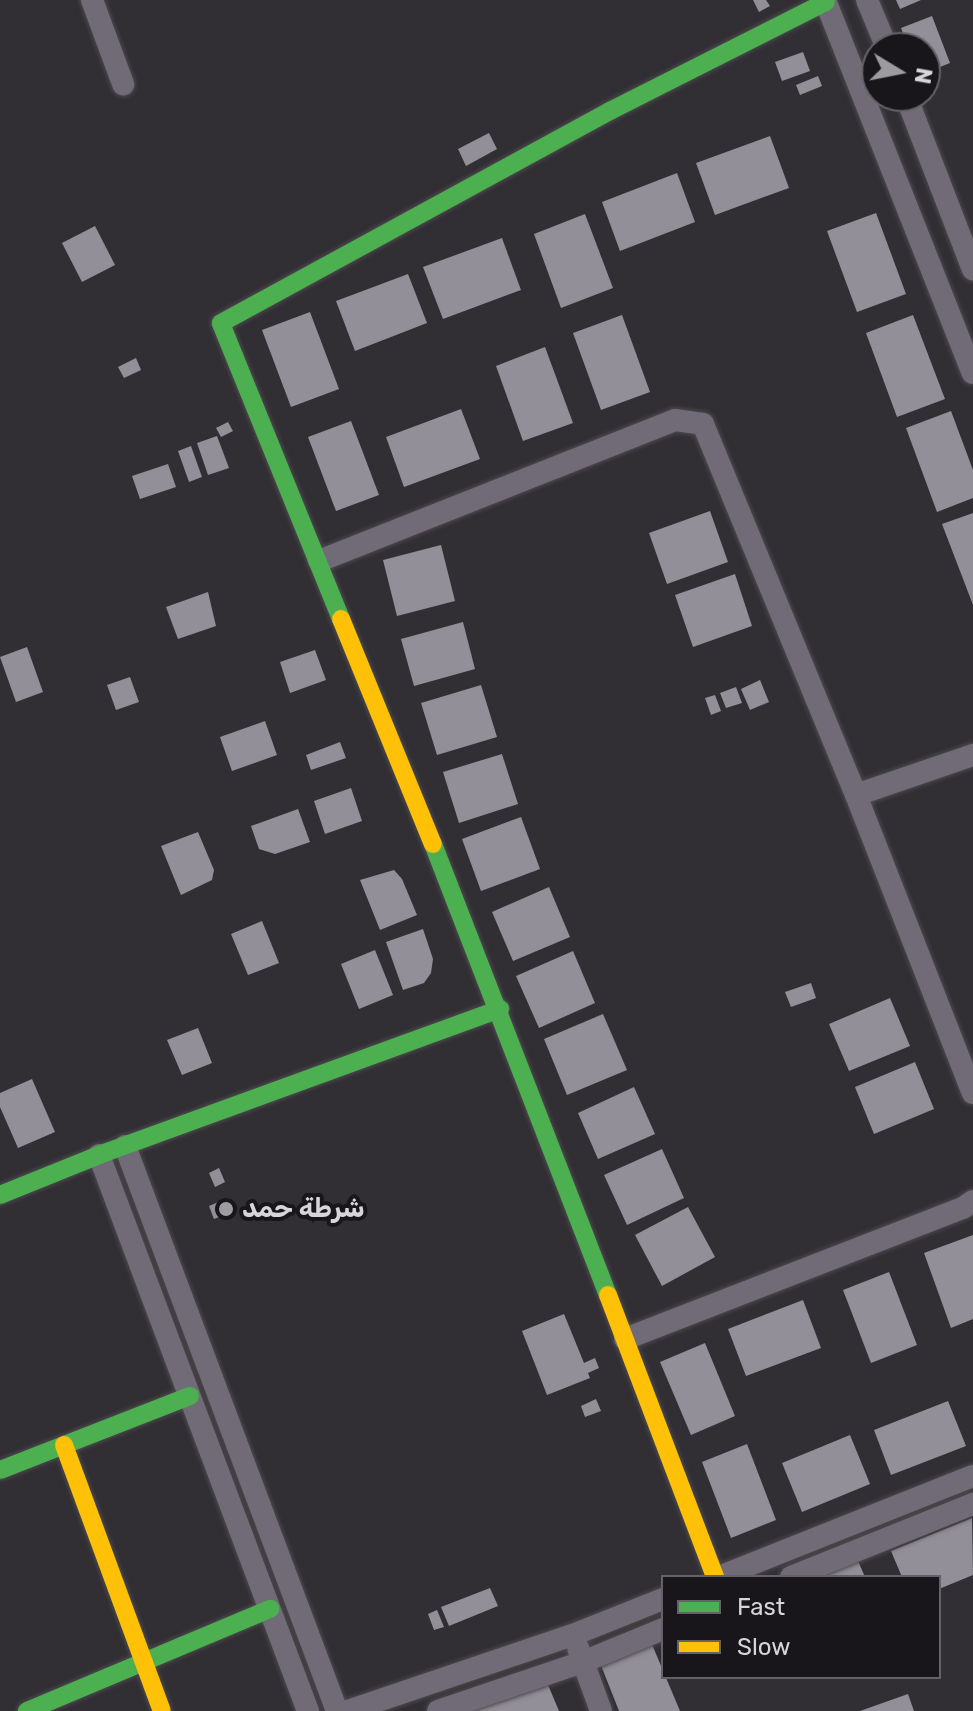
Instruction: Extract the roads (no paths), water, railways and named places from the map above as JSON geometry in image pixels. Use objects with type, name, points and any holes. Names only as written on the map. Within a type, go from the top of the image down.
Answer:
[{"type":"street","points":[[92,0],[123,84]]},
{"type":"street","points":[[867,0],[880,32]]},
{"type":"street","points":[[716,1575],[500,1009],[221,323],[610,111],[826,1],[973,373]]},
{"type":"street","points":[[912,112],[973,270]]},
{"type":"street","points":[[319,561],[675,420],[703,424],[856,795],[973,1093]]},
{"type":"street","points":[[856,795],[973,755]]},
{"type":"street","points":[[0,1195],[99,1155],[500,1009]]},
{"type":"street","points":[[125,1146],[337,1711]]},
{"type":"street","points":[[99,1155],[308,1711]]},
{"type":"street","points":[[625,1339],[963,1208],[973,1201]]},
{"type":"street","points":[[0,1470],[190,1396]]},
{"type":"street","points":[[64,1445],[162,1711]]},
{"type":"street","points":[[722,1575],[973,1476]]},
{"type":"street","points":[[796,1575],[973,1504]]},
{"type":"street","points":[[348,1711],[573,1635],[661,1600]]},
{"type":"street","points":[[27,1711],[270,1609]]},
{"type":"street","points":[[438,1711],[583,1662],[661,1630]]},
{"type":"street","points":[[573,1635],[601,1711]]},
{"type":"place","name":"شرطة حمد","points":[[226,1209]]}]
